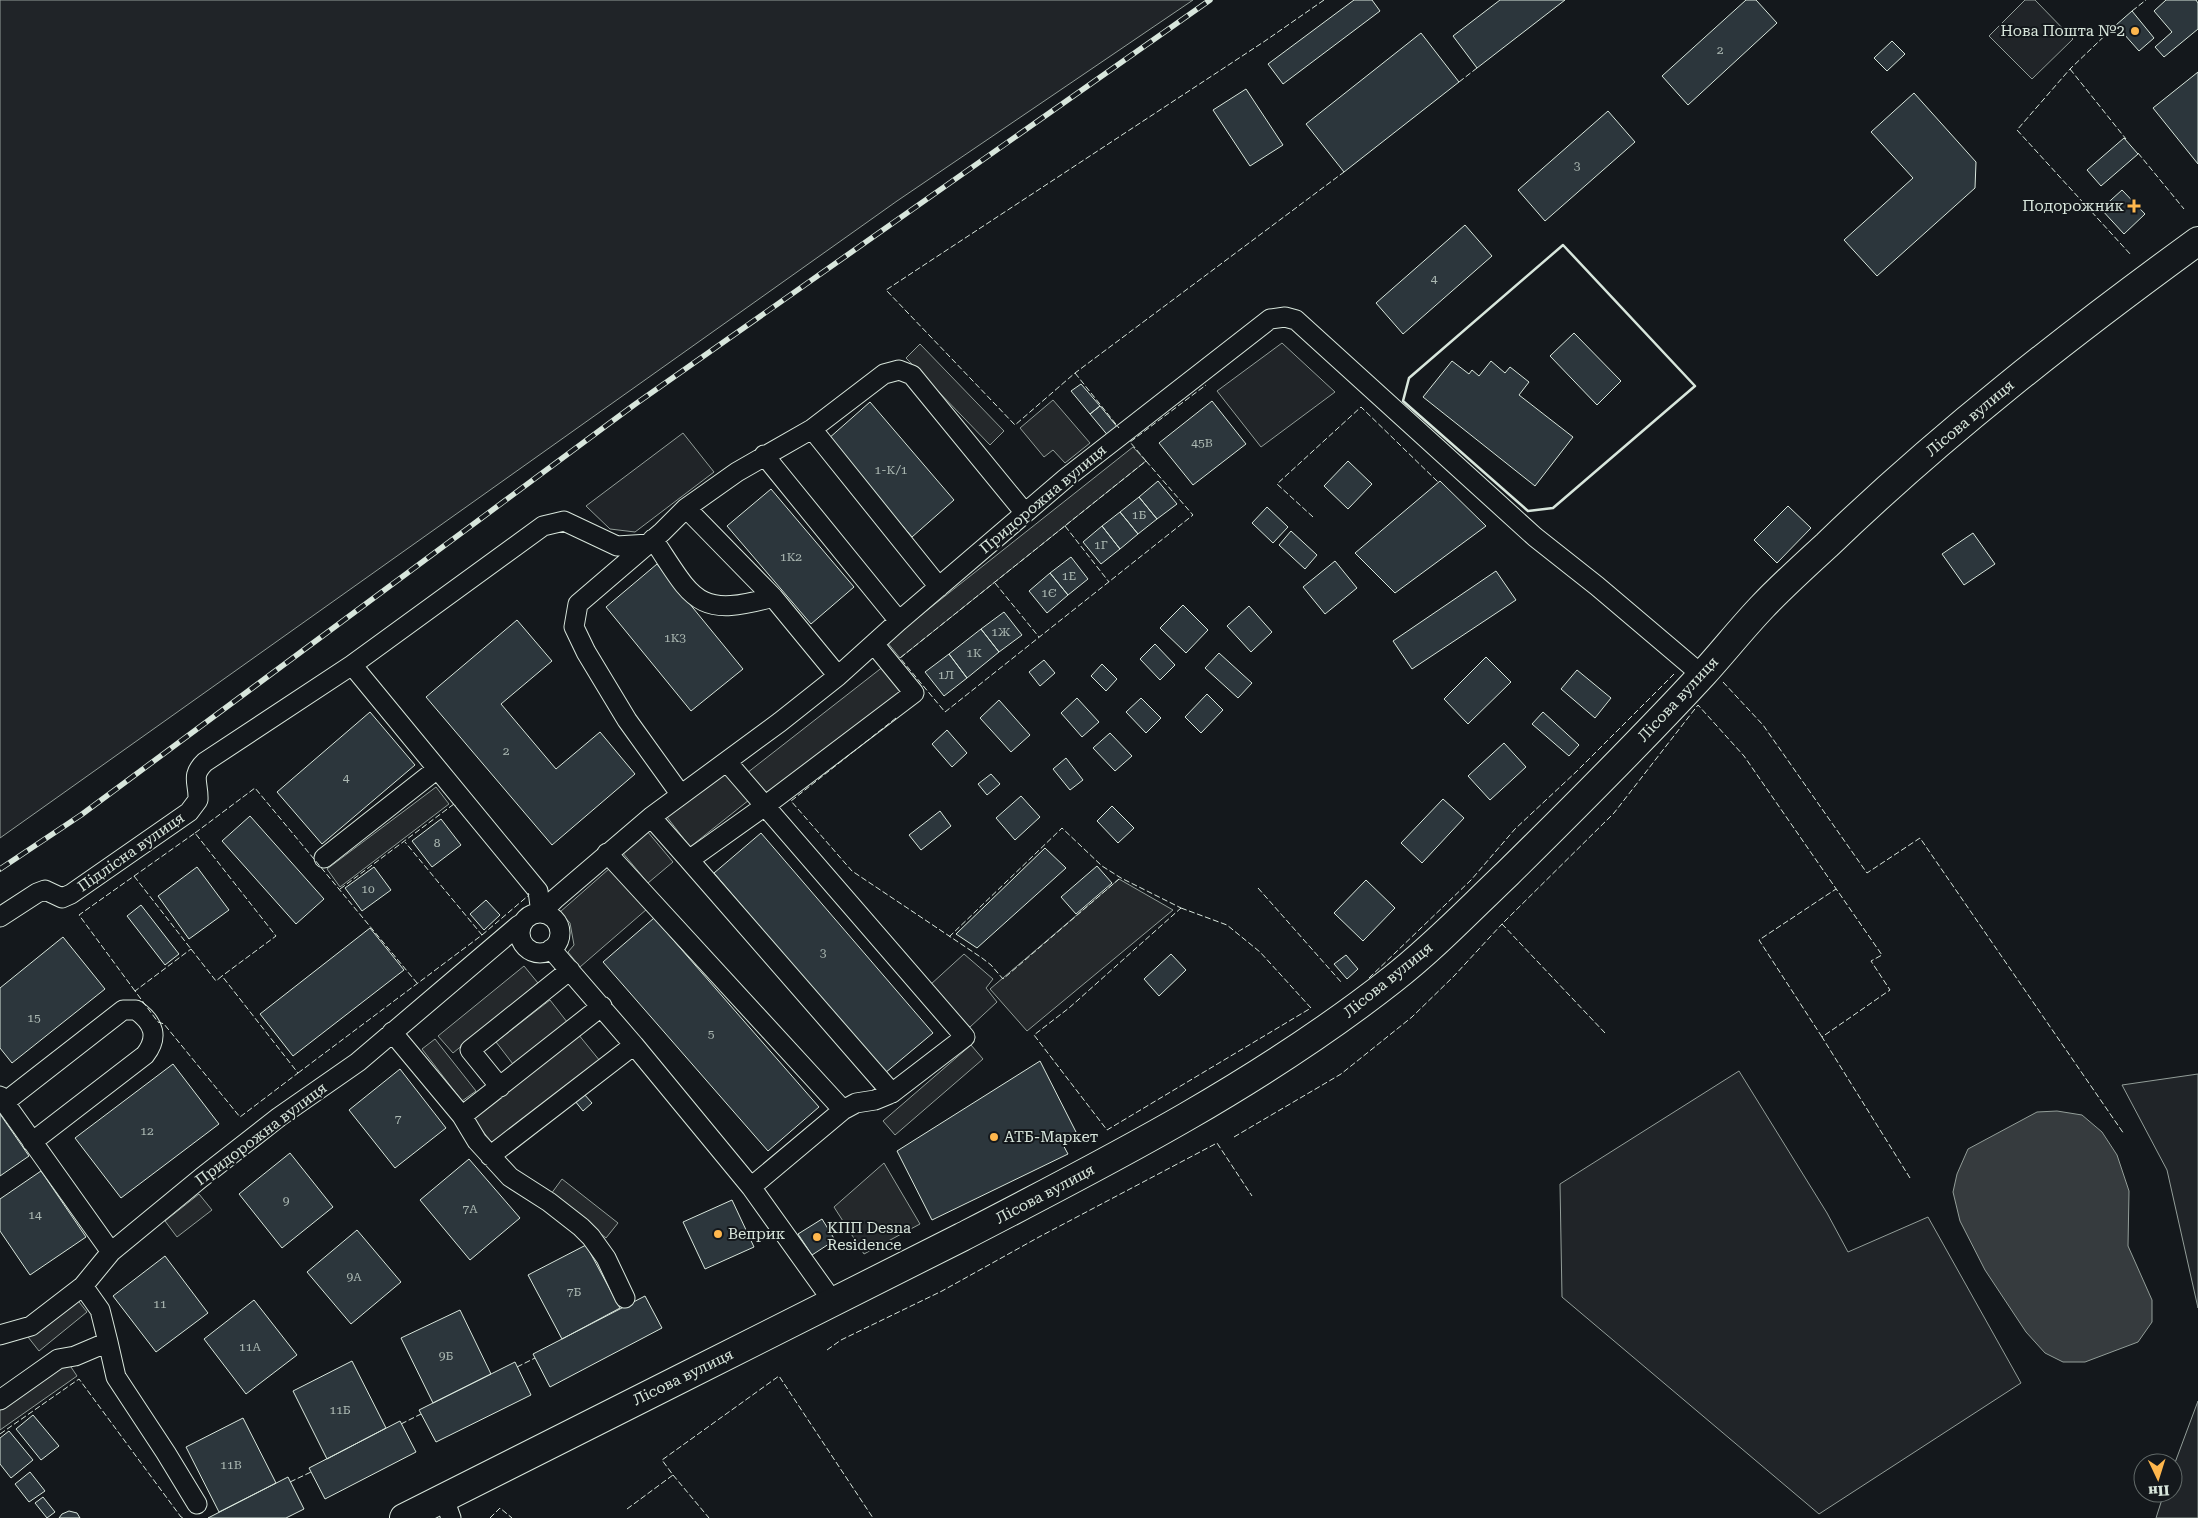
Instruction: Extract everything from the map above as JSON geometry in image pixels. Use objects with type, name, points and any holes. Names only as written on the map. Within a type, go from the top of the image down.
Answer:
[{"type":"main road","name":"Лісова вулиця","points":[[404,1518],[447,1508],[660,1388],[834,1303],[1124,1153],[1274,1065],[1349,1012],[1398,975],[1451,928],[1562,820],[1702,675],[1763,606],[1852,520],[1945,437],[2063,342],[2198,241]]},
{"type":"street","name":"Придорожна вулиця","points":[[541,913],[607,853],[651,817],[727,762],[838,676],[1025,513],[1122,433],[1270,319],[1284,317],[1296,320],[1535,537],[1597,586],[1702,675]]},
{"type":"street","points":[[681,795],[627,720],[586,652],[574,627],[578,604],[651,542],[686,508],[764,455],[812,429],[884,374],[899,370],[912,375],[1025,513]]},
{"type":"street","points":[[812,429],[940,587]]},
{"type":"street","points":[[764,455],[899,621]]},
{"type":"street","points":[[686,508],[773,597],[838,676]]},
{"type":"street","points":[[541,913],[538,891],[352,665],[543,526],[564,522],[617,546],[651,542]]},
{"type":"street","points":[[651,542],[684,587],[702,603],[720,607],[752,603],[773,597]]},
{"type":"street","points":[[689,860],[765,806],[914,693],[874,644]]},
{"type":"street","name":"Підлісна вулиця","points":[[0,917],[37,893],[45,890],[62,898],[71,894],[189,812],[198,800],[196,776],[198,769],[205,762],[352,665]]},
{"type":"street","points":[[727,762],[966,1037],[892,1093],[875,1100],[856,1103],[843,1110],[751,1187]]},
{"type":"street","points":[[324,858],[438,770]]},
{"type":"street","points":[[651,817],[892,1093]]},
{"type":"street","points":[[607,853],[843,1110]]},
{"type":"street","points":[[541,913],[554,918],[560,930],[558,943],[552,949],[542,953],[529,950],[521,940],[519,926],[529,916],[541,913]]},
{"type":"street","name":"Придорожна вулиця","points":[[0,1334],[31,1326],[83,1286],[111,1252],[279,1117],[358,1062],[519,926]]},
{"type":"street","points":[[552,949],[602,1006],[751,1187],[834,1303]]},
{"type":"street","points":[[500,1087],[470,1050],[570,970]]},
{"type":"street","points":[[462,1116],[602,1006]]},
{"type":"street","points":[[32,1142],[145,1055],[152,1046],[154,1037],[150,1024],[136,1010],[123,1010],[2,1099],[32,1142],[111,1252]]},
{"type":"street","points":[[392,1032],[462,1116],[477,1141],[510,1177],[549,1202],[581,1226],[606,1258],[625,1298]]},
{"type":"street","points":[[490,1156],[634,1045]]},
{"type":"street","points":[[83,1286],[100,1310],[116,1377],[197,1504]]},
{"type":"street","points":[[0,1400],[58,1359],[75,1356],[108,1342]]},
{"type":"shaded area","points":[[0,0],[1193,0],[897,201],[0,838]]},
{"type":"shaded area","points":[[2025,0],[2035,0],[2073,39],[2032,79],[1989,36]]},
{"type":"shaded area","points":[[1282,343],[1335,392],[1261,447],[1217,391]]},
{"type":"shaded area","points":[[920,344],[1004,431],[990,445],[906,358]]},
{"type":"shaded area","points":[[1053,400],[1090,443],[1065,463],[1053,450],[1044,457],[1020,428]]},
{"type":"shaded area","points":[[683,433],[714,472],[635,532],[610,529],[586,506]]},
{"type":"shaded area","points":[[1133,447],[1146,461],[900,658],[887,642]]},
{"type":"shaded area","points":[[884,666],[904,692],[767,799],[747,773]]},
{"type":"shaded area","points":[[726,771],[749,800],[690,847],[667,817]]},
{"type":"shaded area","points":[[436,787],[449,804],[340,887],[327,869]]},
{"type":"shaded area","points":[[647,831],[673,862],[648,883],[622,852]]},
{"type":"shaded area","points":[[610,868],[647,909],[580,967],[568,952],[574,945],[570,923],[560,912]]},
{"type":"shaded area","points":[[1119,879],[1173,910],[1027,1031],[990,989]]},
{"type":"shaded area","points":[[964,954],[993,979],[986,988],[997,1002],[970,1027],[930,985]]},
{"type":"shaded area","points":[[524,966],[538,983],[453,1053],[438,1036]]},
{"type":"shaded area","points":[[550,1000],[571,1027],[516,1068],[496,1042]]},
{"type":"shaded area","points":[[578,1034],[600,1061],[494,1145],[472,1118]]},
{"type":"shaded area","points":[[435,1039],[476,1091],[462,1101],[422,1049]]},
{"type":"shaded area","points":[[971,1045],[983,1059],[895,1135],[883,1121]]},
{"type":"shaded area","points":[[1739,1071],[1827,1213],[1848,1252],[1928,1217],[2021,1383],[1819,1514],[1562,1297],[1560,1184]]},
{"type":"shaded area","points":[[2198,1074],[2198,1308],[2167,1170],[2122,1085]]},
{"type":"shaded area","points":[[2057,1111],[2082,1115],[2102,1132],[2117,1155],[2129,1191],[2128,1246],[2152,1300],[2152,1322],[2138,1342],[2085,1362],[2063,1362],[2045,1353],[2026,1332],[1985,1270],[1960,1221],[1953,1192],[1957,1174],[1968,1149],[2037,1112]]},
{"type":"shaded area","points":[[884,1163],[920,1224],[864,1254],[834,1207]]},
{"type":"shaded area","points":[[562,1179],[618,1223],[606,1238],[551,1194]]},
{"type":"shaded area","points":[[199,1194],[212,1210],[177,1237],[165,1221]]},
{"type":"shaded area","points":[[76,1298],[87,1312],[39,1351],[28,1337]]},
{"type":"shaded area","points":[[67,1361],[77,1376],[0,1430],[0,1408]]},
{"type":"shaded area","points":[[2198,1401],[2198,1518],[2156,1518],[2161,1503],[2183,1503],[2183,1453],[2179,1453]]},
{"type":"building","points":[[1354,0],[1372,0],[1380,11],[1283,84],[1268,64]]},
{"type":"building","points":[[1500,0],[1565,0],[1477,68],[1453,36]]},
{"type":"building","points":[[1746,0],[1756,0],[1777,23],[1688,105],[1662,76]]},
{"type":"building","points":[[2166,0],[2196,0],[2198,3],[2198,29],[2164,57],[2155,47],[2172,32],[2154,11]]},
{"type":"building","name":"Нова Пошта №2","points":[[2132,11],[2154,38],[2139,51],[2116,25]]},
{"type":"building","points":[[1421,33],[1459,82],[1344,172],[1306,124]]},
{"type":"building","points":[[1892,41],[1905,54],[1887,71],[1874,58]]},
{"type":"building","points":[[2198,72],[2198,164],[2153,108]]},
{"type":"building","points":[[1246,89],[1283,145],[1250,166],[1213,110]]},
{"type":"building","points":[[1914,93],[1976,162],[1975,188],[1877,276],[1844,240],[1913,178],[1871,132]]},
{"type":"building","points":[[1608,111],[1635,142],[1545,221],[1518,190]]},
{"type":"building","points":[[2124,138],[2138,154],[2101,186],[2087,170]]},
{"type":"building","points":[[2122,190],[2145,214],[2124,234],[2101,209]]},
{"type":"building","points":[[1465,225],[1492,256],[1403,334],[1376,303]]},
{"type":"building","points":[[1574,333],[1621,381],[1597,405],[1550,356]]},
{"type":"building","points":[[1452,361],[1469,374],[1472,370],[1479,376],[1491,361],[1505,373],[1510,367],[1529,382],[1519,395],[1573,437],[1535,486],[1423,397]]},
{"type":"building","points":[[1081,384],[1100,406],[1090,414],[1071,391]]},
{"type":"building","points":[[1212,401],[1246,444],[1193,485],[1159,443]]},
{"type":"building","points":[[870,402],[954,500],[912,537],[828,439]]},
{"type":"building","points":[[1100,406],[1119,429],[1110,438],[1090,414]]},
{"type":"building","points":[[1348,461],[1372,484],[1348,509],[1324,486]]},
{"type":"building","points":[[1158,481],[1177,504],[1157,519],[1139,497]]},
{"type":"building","points":[[1440,481],[1486,526],[1395,593],[1355,553]]},
{"type":"building","points":[[771,489],[854,587],[811,624],[727,526]]},
{"type":"building","points":[[1139,497],[1157,519],[1138,534],[1120,512]]},
{"type":"building","points":[[1788,506],[1811,528],[1777,563],[1754,540]]},
{"type":"building","points":[[1267,507],[1288,527],[1273,543],[1252,523]]},
{"type":"building","points":[[1120,512],[1138,534],[1120,549],[1102,526]]},
{"type":"building","points":[[1102,526],[1120,549],[1101,564],[1083,542]]},
{"type":"building","points":[[1291,531],[1317,555],[1305,569],[1279,545]]},
{"type":"building","points":[[1973,533],[1995,564],[1964,585],[1942,554]]},
{"type":"building","points":[[1071,557],[1088,579],[1068,595],[1050,573]]},
{"type":"building","points":[[1335,561],[1357,588],[1325,614],[1303,587]]},
{"type":"building","points":[[657,564],[743,669],[691,711],[606,607]]},
{"type":"building","points":[[1496,571],[1516,600],[1412,669],[1393,641]]},
{"type":"building","points":[[1050,573],[1068,595],[1047,613],[1029,591]]},
{"type":"building","points":[[1183,605],[1208,630],[1186,653],[1160,628]]},
{"type":"building","points":[[1249,606],[1272,632],[1251,652],[1227,626]]},
{"type":"building","points":[[1004,612],[1022,635],[999,652],[981,629]]},
{"type":"building","points":[[517,620],[552,661],[501,704],[556,769],[600,732],[635,774],[552,845],[426,697]]},
{"type":"building","points":[[981,629],[999,652],[967,678],[949,654]]},
{"type":"building","points":[[1155,644],[1175,665],[1160,680],[1140,659]]},
{"type":"building","points":[[1219,653],[1252,683],[1238,698],[1205,668]]},
{"type":"building","points":[[949,654],[967,678],[944,696],[925,672]]},
{"type":"building","points":[[1486,657],[1511,682],[1468,724],[1444,699]]},
{"type":"building","points":[[1044,660],[1055,673],[1040,686],[1029,672]]},
{"type":"building","points":[[1102,664],[1117,679],[1106,691],[1091,676]]},
{"type":"building","points":[[1577,670],[1611,698],[1595,718],[1561,689]]},
{"type":"building","points":[[1207,694],[1223,710],[1201,733],[1185,717]]},
{"type":"building","points":[[1077,698],[1099,722],[1082,737],[1061,713]]},
{"type":"building","points":[[1141,698],[1161,718],[1146,733],[1126,712]]},
{"type":"building","points":[[999,700],[1030,735],[1011,752],[980,718]]},
{"type":"building","points":[[370,712],[415,765],[322,844],[277,792]]},
{"type":"building","points":[[1543,712],[1579,745],[1569,756],[1532,724]]},
{"type":"building","points":[[947,730],[967,753],[952,767],[932,744]]},
{"type":"building","points":[[1110,733],[1132,756],[1115,771],[1093,748]]},
{"type":"building","points":[[1504,743],[1526,767],[1490,800],[1468,776]]},
{"type":"building","points":[[1066,758],[1083,780],[1070,790],[1053,769]]},
{"type":"building","points":[[991,774],[1000,784],[987,795],[978,784]]},
{"type":"building","points":[[1021,796],[1040,817],[1015,840],[996,818]]},
{"type":"building","points":[[1443,799],[1464,818],[1422,863],[1401,843]]},
{"type":"building","points":[[1112,806],[1134,828],[1118,843],[1097,821]]},
{"type":"building","points":[[940,811],[951,826],[921,850],[909,835]]},
{"type":"building","points":[[250,816],[324,899],[296,924],[222,841]]},
{"type":"building","points":[[441,819],[461,845],[432,867],[412,841]]},
{"type":"building","points":[[761,833],[933,1033],[885,1073],[714,873]]},
{"type":"building","points":[[1045,848],[1066,868],[977,948],[956,934]]},
{"type":"building","points":[[1097,866],[1112,883],[1076,914],[1061,897]]},
{"type":"building","points":[[197,867],[229,910],[189,939],[158,896]]},
{"type":"building","points":[[374,867],[391,890],[362,911],[345,888]]},
{"type":"building","points":[[1366,880],[1395,908],[1363,941],[1334,913]]},
{"type":"building","points":[[486,900],[500,915],[484,930],[470,914]]},
{"type":"building","points":[[141,905],[179,954],[165,965],[127,916]]},
{"type":"building","points":[[654,918],[819,1107],[768,1151],[603,962]]},
{"type":"building","points":[[370,928],[404,970],[293,1056],[260,1014]]},
{"type":"building","points":[[63,937],[105,989],[12,1063],[0,1048],[0,988]]},
{"type":"building","points":[[1171,954],[1186,970],[1159,996],[1144,979]]},
{"type":"building","points":[[1346,955],[1358,969],[1347,979],[1334,964]]},
{"type":"building","name":"АТБ-Маркет","points":[[1040,1061],[1076,1132],[1061,1141],[1068,1154],[932,1220],[897,1151]]},
{"type":"building","points":[[173,1064],[219,1124],[121,1198],[75,1138]]},
{"type":"building","points":[[400,1069],[446,1128],[395,1168],[349,1110]]},
{"type":"building","points":[[584,1094],[592,1103],[583,1111],[575,1101]]},
{"type":"building","points":[[0,1114],[29,1156],[0,1176]]},
{"type":"building","points":[[290,1153],[333,1207],[282,1248],[239,1194]]},
{"type":"building","points":[[469,1159],[520,1218],[470,1260],[420,1200]]},
{"type":"building","points":[[41,1171],[86,1237],[30,1275],[0,1231],[0,1199]]},
{"type":"building","name":"Веприк","points":[[732,1200],[754,1247],[705,1269],[683,1222]]},
{"type":"building","name":"КПП Desna Residence","points":[[822,1219],[835,1240],[812,1255],[798,1234]]},
{"type":"building","points":[[357,1230],[401,1282],[351,1324],[307,1272]]},
{"type":"building","points":[[586,1245],[620,1308],[562,1339],[528,1275]]},
{"type":"building","points":[[165,1256],[208,1313],[156,1352],[113,1296]]},
{"type":"building","points":[[645,1296],[662,1328],[550,1387],[533,1354]]},
{"type":"building","points":[[254,1300],[297,1355],[246,1394],[204,1339]]},
{"type":"building","points":[[460,1310],[491,1374],[433,1403],[401,1338]]},
{"type":"building","points":[[352,1361],[386,1428],[327,1459],[293,1391]]},
{"type":"building","points":[[515,1362],[531,1395],[436,1442],[419,1410]]},
{"type":"building","points":[[33,1415],[59,1446],[41,1460],[16,1429]]},
{"type":"building","points":[[243,1418],[276,1483],[219,1512],[186,1447]]},
{"type":"building","points":[[400,1421],[416,1452],[325,1499],[309,1468]]},
{"type":"building","points":[[9,1431],[33,1460],[11,1478],[0,1464],[0,1438]]},
{"type":"building","points":[[30,1472],[45,1491],[29,1502],[15,1484]]},
{"type":"building","points":[[288,1477],[304,1509],[286,1518],[208,1518]]},
{"type":"building","points":[[43,1497],[55,1512],[47,1518],[35,1503]]},
{"type":"building","points":[[69,1511],[77,1513],[80,1518],[59,1518],[62,1514]]},
{"type":"railway","points":[[0,869],[81,815],[634,405],[1210,0]]},
{"type":"fence","points":[[1324,0],[1265,41],[886,290],[1015,425],[1075,373],[1344,172]]},
{"type":"fence","points":[[2132,11],[2146,0]]},
{"type":"fence","points":[[2116,25],[2070,69],[2017,130],[2131,255]]},
{"type":"fence","points":[[1459,82],[1477,68]]},
{"type":"fence","points":[[2070,69],[2126,139]]},
{"type":"fence","points":[[2138,153],[2184,209]]},
{"type":"fence","points":[[1075,373],[1119,428]]},
{"type":"fence","points":[[1146,461],[1130,442],[1206,385]]},
{"type":"fence","points":[[1313,517],[1277,484],[1361,407],[1438,482]]},
{"type":"fence","points":[[1146,461],[1193,515],[945,712],[900,658],[1146,461]]},
{"type":"fence","points":[[1065,526],[1109,582]]},
{"type":"fence","points":[[995,583],[1039,637]]},
{"type":"fence","points":[[1369,978],[1471,880],[1515,829],[1577,771],[1674,674]]},
{"type":"fence","points":[[1723,682],[1763,725],[1867,873],[1920,838],[2124,1134]]},
{"type":"fence","points":[[1605,1033],[1502,924],[1614,813],[1698,705],[1744,756],[1882,955],[1871,961],[1890,990],[1822,1037],[1910,1178]]},
{"type":"fence","points":[[896,718],[791,801],[852,871],[982,958],[1003,979],[1119,879]]},
{"type":"fence","points":[[195,833],[255,788],[417,983]]},
{"type":"fence","points":[[340,889],[454,804],[456,806]]},
{"type":"fence","points":[[949,937],[1062,828],[1102,866],[1121,878],[1181,908]]},
{"type":"fence","points":[[135,991],[79,915],[195,833],[276,936],[222,976]]},
{"type":"fence","points":[[298,1073],[482,935],[405,842]]},
{"type":"fence","points":[[134,876],[191,949]]},
{"type":"fence","points":[[1258,888],[1341,982]]},
{"type":"fence","points":[[1822,1037],[1759,940],[1836,889]]},
{"type":"fence","points":[[482,935],[529,895],[528,893]]},
{"type":"fence","points":[[1181,908],[1227,925],[1260,952],[1311,1008],[1107,1130],[1034,1035],[1069,1008],[1181,908]]},
{"type":"fence","points":[[1234,1137],[1341,1074],[1412,1017],[1454,976],[1502,924]]},
{"type":"fence","points":[[191,949],[216,981],[222,976],[298,1073],[240,1117],[164,1024],[158,1022],[135,991],[191,949]]},
{"type":"fence","points":[[827,1350],[841,1340],[942,1291],[1039,1237],[1217,1143],[1252,1196]]},
{"type":"fence","points":[[517,1367],[535,1358]]},
{"type":"fence","points":[[627,1509],[673,1475],[662,1460],[779,1376],[873,1518]]},
{"type":"fence","points":[[0,1434],[79,1379],[181,1517],[184,1518]]},
{"type":"fence","points":[[401,1424],[421,1414]]},
{"type":"fence","points":[[290,1482],[311,1472]]},
{"type":"fence","points":[[673,1475],[709,1518]]},
{"type":"fence","points":[[490,1518],[500,1508],[512,1518]]},
{"type":"wall","points":[[1563,245],[1695,386],[1553,508],[1528,511],[1403,401],[1409,378],[1563,245]]},
{"type":"place","name":"Нова Пошта №2","points":[[2135,31]]},
{"type":"place","name":"Подорожник","points":[[2134,206]]},
{"type":"place","name":"АТБ-Маркет","points":[[994,1137]]},
{"type":"place","name":"Веприк","points":[[718,1234]]},
{"type":"place","name":"КПП Desna Residence","points":[[817,1237]]}]
